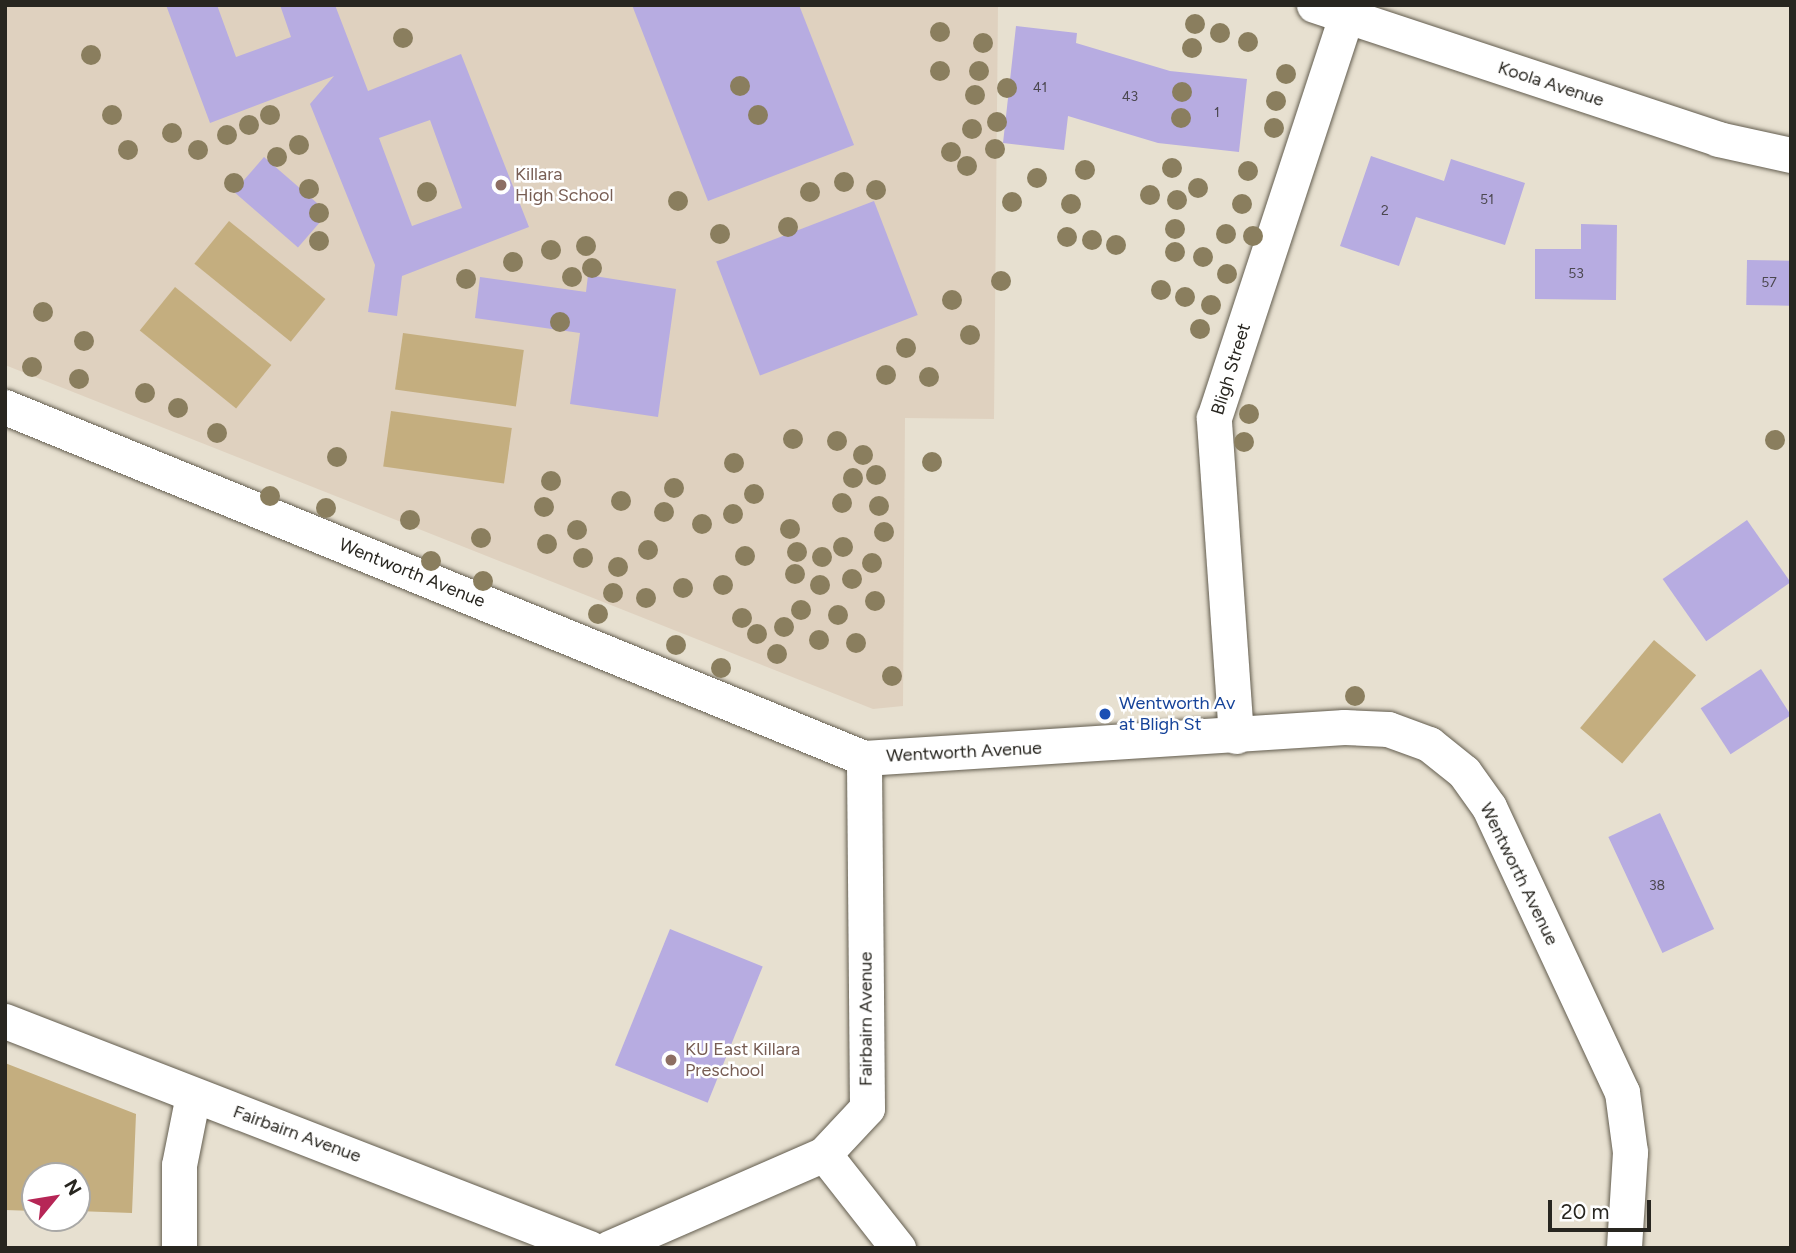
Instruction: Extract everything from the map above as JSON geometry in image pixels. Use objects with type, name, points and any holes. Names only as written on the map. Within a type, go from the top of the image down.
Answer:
[{"type":"street","name":"Koola Avenue","points":[[1330,11],[1718,139],[1791,155]]},
{"type":"street","name":"Bligh Street","points":[[1236,736],[1214,418],[1330,11]]},
{"type":"street","name":"Wentworth Avenue","points":[[5,407],[864,758],[1388,729],[1429,744],[1464,772],[1489,807],[1622,1092],[1630,1152],[1624,1248]]},
{"type":"street","name":"Fairbairn Avenue","points":[[609,1248],[824,1154],[867,1108],[864,758]]},
{"type":"street","name":"Fairbairn Avenue","points":[[5,1021],[589,1248]]},
{"type":"street","points":[[178,1248],[179,1166],[193,1096]]},
{"type":"street","points":[[824,1154],[898,1248]]},
{"type":"shaded area","name":"Killara High School","points":[[5,5],[998,5],[994,419],[905,418],[903,706],[873,709],[5,365]]},
{"type":"shaded area","points":[[229,221],[325,299],[291,342],[194,264]]},
{"type":"shaded area","points":[[175,287],[271,365],[236,409],[140,331]]},
{"type":"shaded area","points":[[403,333],[524,350],[516,406],[395,389]]},
{"type":"shaded area","points":[[391,411],[512,428],[504,483],[383,466]]},
{"type":"shaded area","points":[[1654,640],[1696,675],[1622,763],[1580,728]]},
{"type":"shaded area","points":[[5,1063],[136,1114],[132,1213],[91,1212],[91,1162],[21,1162],[21,1211],[5,1210]]},
{"type":"building","points":[[166,5],[217,5],[236,57],[291,37],[280,5],[335,5],[368,91],[461,54],[529,227],[402,276],[397,316],[368,312],[375,265],[310,104],[334,76],[210,123]],"holes":[[[430,120],[462,208],[412,226],[379,138]]]},
{"type":"building","points":[[632,5],[799,5],[854,145],[708,201]]},
{"type":"building","points":[[1016,26],[1077,33],[1076,43],[1170,71],[1247,79],[1239,152],[1158,143],[1068,116],[1064,150],[1003,143]]},
{"type":"building","points":[[1371,156],[1444,181],[1451,159],[1525,183],[1505,245],[1416,217],[1399,266],[1340,246]]},
{"type":"building","points":[[264,157],[328,213],[298,247],[234,192]]},
{"type":"building","points":[[874,201],[918,315],[760,375],[716,262]]},
{"type":"building","points":[[1581,224],[1617,225],[1616,300],[1535,299],[1535,249],[1581,249]]},
{"type":"building","points":[[1747,260],[1791,261],[1790,306],[1746,305]]},
{"type":"building","points":[[588,275],[676,289],[658,417],[570,404],[580,333],[475,318],[480,277],[586,292]]},
{"type":"building","points":[[1747,520],[1791,582],[1706,641],[1663,579]]},
{"type":"building","points":[[1761,669],[1791,715],[1731,754],[1701,708]]},
{"type":"building","points":[[1660,813],[1714,929],[1662,953],[1608,837]]},
{"type":"building","points":[[670,929],[763,966],[708,1103],[615,1065]]},
{"type":"place","name":"Killara High School","points":[[501,185]]},
{"type":"place","name":"Wentworth Av at Bligh St","points":[[1105,714]]},
{"type":"place","name":"KU East Killara Preschool","points":[[671,1060]]}]
